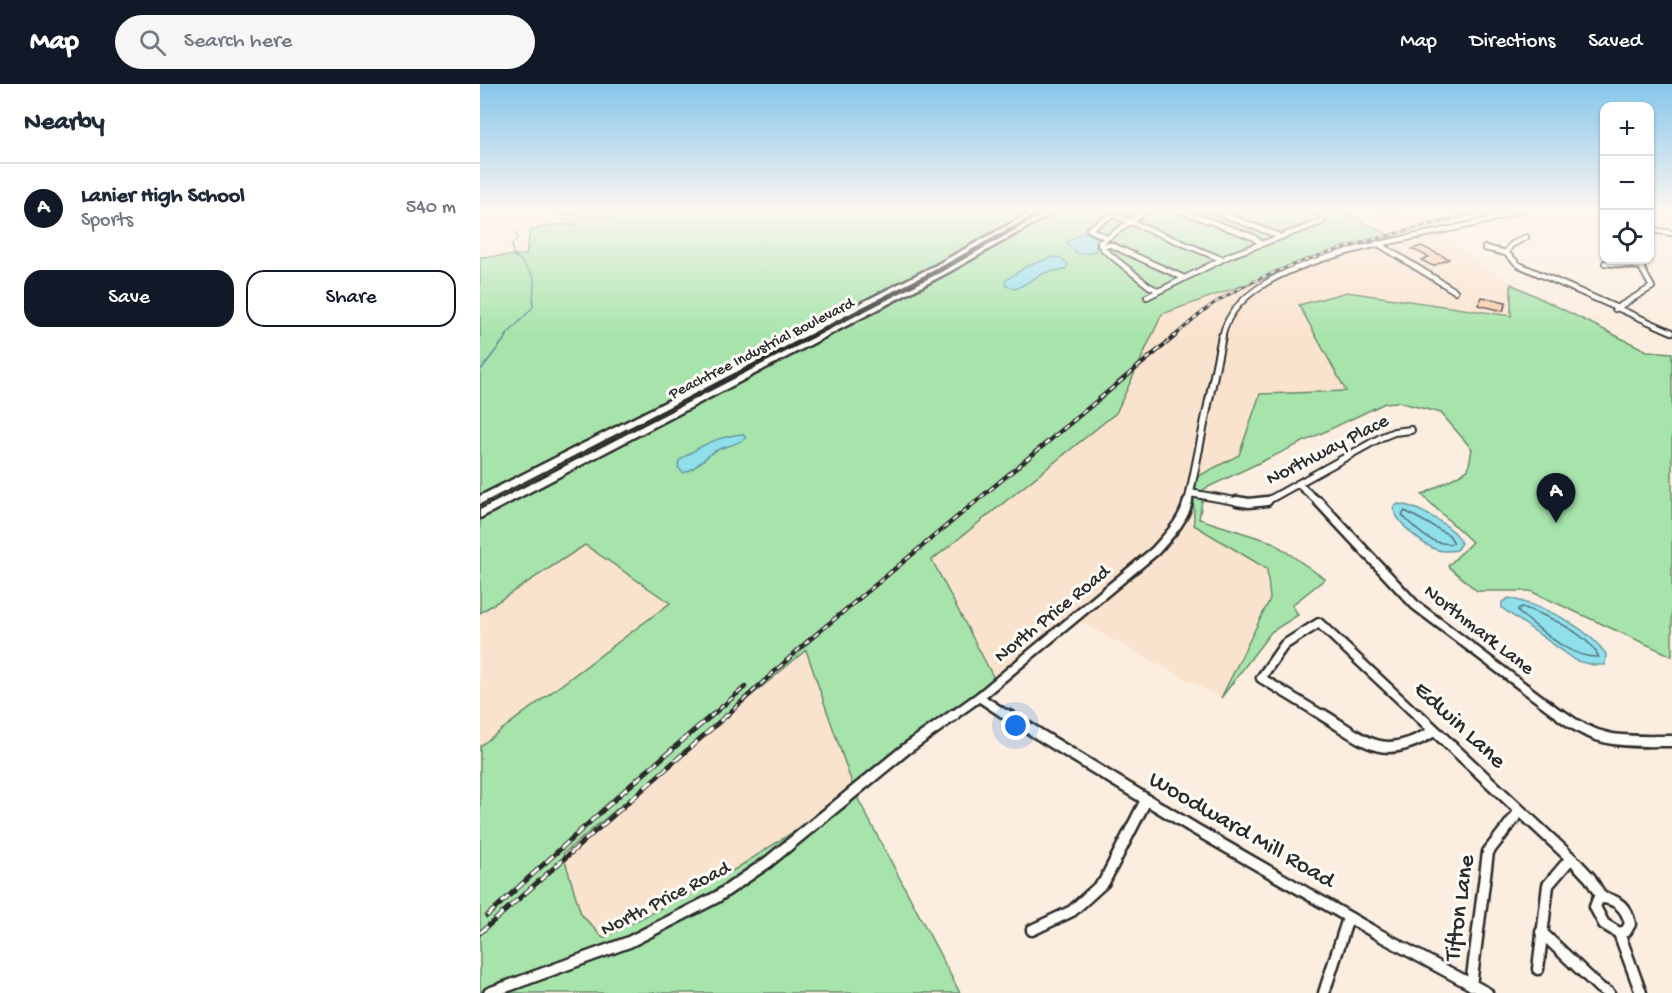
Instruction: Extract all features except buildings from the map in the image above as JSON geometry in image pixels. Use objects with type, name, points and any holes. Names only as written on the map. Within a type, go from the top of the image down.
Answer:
[{"type":"highway","name":"Peachtree Industrial Boulevard","points":[[480,500],[964,251]]},
{"type":"highway","name":"Peachtree Industrial Boulevard","points":[[480,514],[981,251]]},
{"type":"street","points":[[1107,251],[1159,291]]},
{"type":"street","points":[[1125,251],[1182,277]]},
{"type":"street","points":[[1203,251],[1221,259]]},
{"type":"street","points":[[1148,297],[1182,277],[1238,251]]},
{"type":"street","name":"North Price Road","points":[[489,993],[629,942],[717,897],[768,862],[906,749],[979,697],[1155,551],[1175,528],[1186,510],[1223,330],[1233,308],[1241,300],[1289,273],[1347,251]]},
{"type":"street","points":[[1391,251],[1455,291]]},
{"type":"street","points":[[1499,251],[1506,253],[1519,265],[1672,332]]},
{"type":"street","points":[[1614,264],[1642,267]]},
{"type":"street","points":[[1615,309],[1652,287],[1640,264]]},
{"type":"street","name":"Northway Place","points":[[1190,493],[1249,503],[1265,502],[1382,437],[1394,432],[1411,430]]},
{"type":"street","name":"Northmark Lane","points":[[1298,484],[1329,510],[1415,605],[1569,722],[1596,736],[1616,741],[1672,741]]},
{"type":"street","name":"Edwin Lane","points":[[1434,731],[1405,748],[1382,749],[1261,678],[1284,645],[1318,623],[1571,858],[1590,878],[1602,898],[1618,903],[1627,913],[1630,924],[1629,928],[1619,933]]},
{"type":"street","name":"Woodward Mill Road","points":[[979,697],[1051,744],[1348,918],[1487,993]]},
{"type":"street","points":[[1032,930],[1072,910],[1104,882],[1146,800]]},
{"type":"street","name":"Tifton Lane","points":[[1471,985],[1488,852],[1520,811]]},
{"type":"street","points":[[1538,969],[1548,885],[1571,858]]},
{"type":"street","points":[[1602,898],[1596,903],[1596,913],[1604,924],[1619,933],[1641,993]]},
{"type":"street","points":[[1324,993],[1348,918]]},
{"type":"street","points":[[1541,932],[1600,988],[1609,993]]},
{"type":"shaded area","points":[[1338,251],[1462,251],[1511,284],[1512,316],[1347,292],[1347,391],[1260,394],[1239,455],[1193,479],[1194,525],[1267,568],[1270,598],[1221,698],[1077,620],[997,684],[932,561],[1116,413],[1162,314]]},
{"type":"shaded area","points":[[585,545],[670,603],[480,746],[480,613]]},
{"type":"shaded area","points":[[806,650],[855,792],[734,870],[603,939],[581,914],[563,854]]},
{"type":"green space","points":[[527,251],[1338,251],[1162,314],[1116,413],[932,560],[997,684],[855,793],[960,993],[480,993],[480,746],[670,603],[585,545],[480,613],[480,257],[526,255]],"holes":[[[806,650],[855,792],[734,870],[603,938],[581,914],[563,854]]]},
{"type":"green space","points":[[1511,284],[1647,351],[1672,353],[1672,656],[1530,591],[1477,591],[1448,566],[1472,542],[1422,495],[1468,470],[1472,449],[1441,413],[1398,402],[1385,403],[1204,489],[1199,519],[1272,542],[1325,579],[1292,605],[1298,615],[1271,632],[1221,698],[1270,599],[1267,569],[1194,525],[1193,479],[1239,455],[1260,394],[1346,391],[1299,305],[1347,292],[1511,316]]},
{"type":"water","points":[[1075,251],[1093,251],[1089,253],[1078,254]]},
{"type":"water","points":[[1054,257],[1061,258],[1068,264],[1066,269],[1044,273],[1016,289],[1006,286],[1005,281],[1027,266]]},
{"type":"water","points":[[743,434],[746,438],[715,451],[696,467],[683,473],[678,467],[679,461],[701,446],[717,439]]},
{"type":"water","points":[[1398,504],[1424,513],[1452,530],[1461,543],[1457,550],[1438,550],[1418,539],[1395,514],[1393,508]]},
{"type":"water","points":[[1509,598],[1536,606],[1575,625],[1597,643],[1606,654],[1605,665],[1577,661],[1502,608],[1502,602]]},
{"type":"waterway","points":[[505,337],[533,307],[534,277],[520,260],[513,256],[513,251]]},
{"type":"waterway","points":[[480,371],[507,336]]},
{"type":"railway","points":[[1173,337],[1216,302],[1247,285],[1279,270],[1333,251]]},
{"type":"railway","points":[[725,717],[808,641],[1175,336]]},
{"type":"railway","points":[[710,717],[745,687]]},
{"type":"railway","points":[[487,916],[625,790],[712,715]]},
{"type":"railway","points":[[480,933],[727,715]]},
{"type":"place","name":"Lanier High School","points":[[1556,523]]}]
